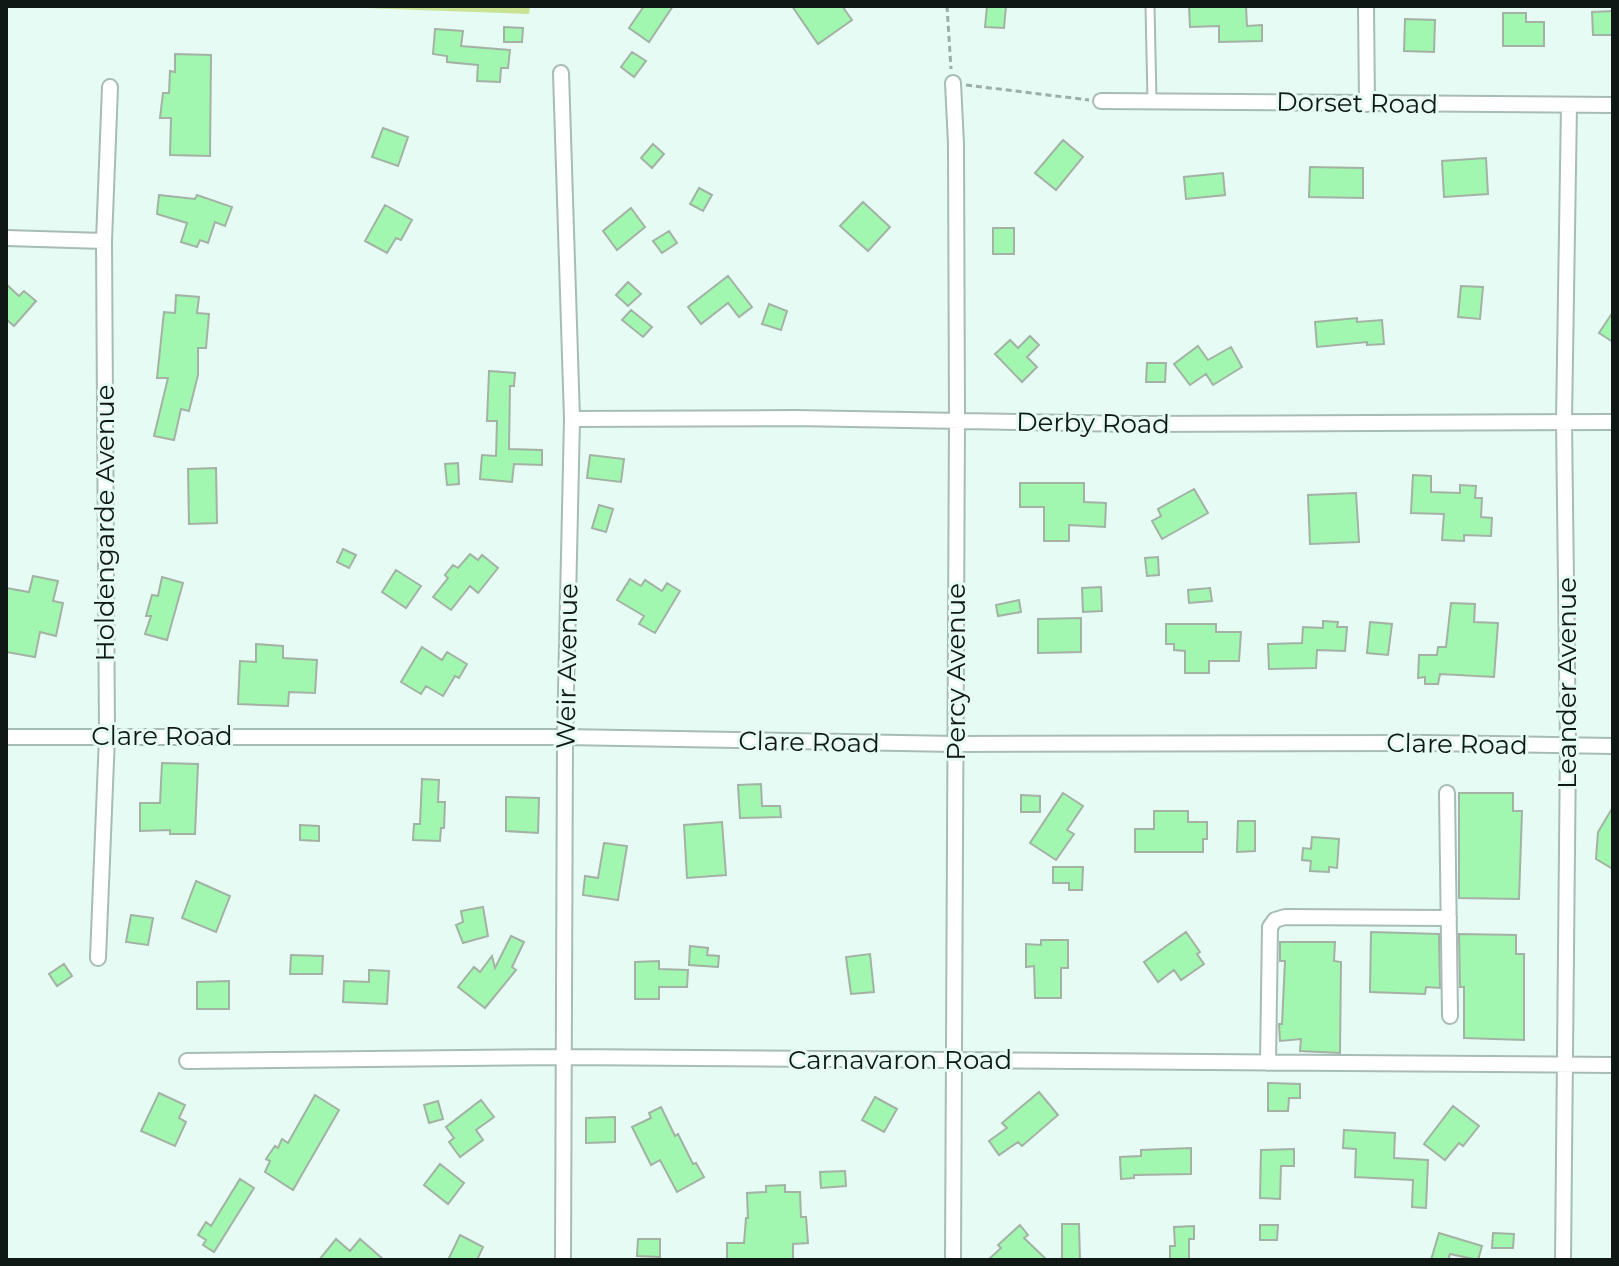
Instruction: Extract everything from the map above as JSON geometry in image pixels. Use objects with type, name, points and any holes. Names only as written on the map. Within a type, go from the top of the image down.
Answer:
[{"type":"street","points":[[1366,6],[1367,104]]},
{"type":"street","name":"Weir Avenue","points":[[561,73],[572,419],[565,737],[563,1260]]},
{"type":"street","name":"Percy Avenue","points":[[953,83],[957,420],[953,1260]]},
{"type":"street","name":"Holdengarde Avenue","points":[[98,958],[107,736],[104,241],[110,87]]},
{"type":"street","name":"Dorset Road","points":[[1101,101],[1613,105]]},
{"type":"street","name":"Leander Avenue","points":[[1563,1260],[1568,746],[1564,421],[1569,105]]},
{"type":"street","points":[[6,238],[104,241]]},
{"type":"street","name":"Derby Road","points":[[572,419],[957,420],[1134,424],[1613,422]]},
{"type":"street","name":"Clare Road","points":[[6,737],[565,737],[956,744],[1426,743],[1613,746]]},
{"type":"street","points":[[1447,793],[1450,1016]]},
{"type":"street","points":[[1268,1063],[1270,927],[1275,920],[1285,917],[1449,918]]},
{"type":"street","name":"Carnavaron Road","points":[[187,1061],[565,1057],[1613,1065]]},
{"type":"lane","points":[[1150,6],[1152,101]]},
{"type":"path","points":[[947,6],[953,83],[1101,101]]},
{"type":"green space","points":[[308,6],[530,6],[529,14]]},
{"type":"building","points":[[644,6],[673,6],[649,42],[629,28]]},
{"type":"building","points":[[792,6],[842,6],[852,20],[818,44]]},
{"type":"building","points":[[987,6],[1006,6],[1004,28],[985,27]]},
{"type":"building","points":[[1189,6],[1246,6],[1247,26],[1262,25],[1262,41],[1219,42],[1219,26],[1190,27]]},
{"type":"building","points":[[1613,11],[1613,35],[1593,35],[1592,12]]},
{"type":"building","points":[[1503,13],[1526,13],[1526,22],[1544,22],[1544,46],[1503,46]]},
{"type":"building","points":[[1405,19],[1435,20],[1434,52],[1404,51]]},
{"type":"building","points":[[504,27],[523,28],[522,42],[504,42]]},
{"type":"building","points":[[435,29],[463,31],[461,46],[510,50],[508,68],[501,68],[500,82],[477,81],[478,65],[447,62],[447,56],[433,54]]},
{"type":"building","points":[[632,52],[646,61],[634,77],[621,67]]},
{"type":"building","points":[[175,54],[211,55],[210,156],[170,155],[171,118],[160,118],[163,93],[169,93],[170,71],[175,72]]},
{"type":"building","points":[[383,128],[408,137],[398,166],[372,157]]},
{"type":"building","points":[[1063,140],[1083,157],[1056,190],[1035,173]]},
{"type":"building","points":[[653,144],[664,154],[652,168],[641,158]]},
{"type":"building","points":[[1486,158],[1488,194],[1444,197],[1442,161]]},
{"type":"building","points":[[1310,167],[1363,168],[1363,198],[1309,197]]},
{"type":"building","points":[[1223,173],[1225,195],[1186,199],[1184,177]]},
{"type":"building","points":[[699,188],[712,195],[703,211],[690,204]]},
{"type":"building","points":[[159,195],[195,199],[197,195],[232,207],[225,226],[215,222],[208,243],[200,240],[197,247],[181,242],[187,223],[157,214]]},
{"type":"building","points":[[863,202],[890,227],[868,251],[840,226]]},
{"type":"building","points":[[385,205],[412,220],[401,240],[396,238],[387,253],[365,241]]},
{"type":"building","points":[[631,208],[645,227],[617,250],[603,231]]},
{"type":"building","points":[[993,228],[1014,228],[1014,254],[993,254]]},
{"type":"building","points":[[669,231],[677,243],[662,253],[653,241]]},
{"type":"building","points":[[728,276],[752,307],[739,317],[728,303],[701,324],[688,307]]},
{"type":"building","points":[[628,282],[641,294],[628,306],[616,295]]},
{"type":"building","points":[[6,284],[19,296],[24,291],[36,301],[14,326],[6,319]]},
{"type":"building","points":[[1461,286],[1483,287],[1480,319],[1458,317]]},
{"type":"building","points":[[176,295],[199,297],[197,313],[209,314],[206,348],[198,348],[198,375],[189,411],[181,409],[174,440],[154,436],[168,378],[157,378],[164,312],[175,313]]},
{"type":"building","points":[[769,304],[787,311],[781,330],[762,324]]},
{"type":"building","points":[[631,310],[652,327],[643,337],[622,320]]},
{"type":"building","points":[[1613,312],[1613,342],[1599,333]]},
{"type":"building","points":[[1357,318],[1357,322],[1382,320],[1384,344],[1367,345],[1367,342],[1317,347],[1315,322]]},
{"type":"building","points":[[1030,336],[1039,345],[1027,357],[1037,367],[1022,382],[995,354],[1010,340],[1018,348]]},
{"type":"building","points":[[1198,346],[1208,360],[1231,347],[1242,367],[1213,385],[1206,374],[1190,385],[1174,364]]},
{"type":"building","points":[[1147,363],[1166,363],[1165,382],[1146,382]]},
{"type":"building","points":[[489,371],[515,373],[514,386],[510,386],[509,449],[542,450],[542,465],[514,464],[512,482],[480,479],[482,455],[496,456],[497,421],[487,421]]},
{"type":"building","points":[[590,455],[624,459],[621,482],[587,478]]},
{"type":"building","points":[[458,463],[459,484],[447,485],[445,464]]},
{"type":"building","points":[[216,468],[217,523],[189,524],[188,469]]},
{"type":"building","points":[[1413,475],[1431,476],[1431,492],[1460,493],[1460,485],[1476,486],[1475,498],[1482,498],[1481,517],[1492,518],[1491,536],[1464,535],[1464,541],[1442,540],[1444,514],[1411,513]]},
{"type":"building","points":[[1020,483],[1084,483],[1084,502],[1106,503],[1105,527],[1069,525],[1069,541],[1044,541],[1044,507],[1020,507]]},
{"type":"building","points":[[1194,489],[1208,513],[1162,539],[1152,521],[1161,516],[1158,509]]},
{"type":"building","points":[[1356,493],[1359,542],[1310,544],[1308,495]]},
{"type":"building","points":[[599,505],[613,509],[606,532],[592,528]]},
{"type":"building","points":[[343,549],[356,555],[349,568],[337,562]]},
{"type":"building","points":[[470,554],[478,560],[482,555],[498,568],[478,593],[470,586],[451,610],[433,597],[448,578],[445,575],[453,565],[458,568]]},
{"type":"building","points":[[1158,557],[1159,575],[1147,576],[1145,558]]},
{"type":"building","points":[[396,570],[421,586],[406,608],[382,592]]},
{"type":"building","points":[[33,576],[58,581],[53,601],[63,603],[56,636],[40,632],[35,657],[6,652],[6,588],[29,592]]},
{"type":"building","points":[[162,577],[183,583],[167,640],[145,634],[151,616],[146,616],[152,595],[158,596]]},
{"type":"building","points":[[630,579],[641,586],[645,580],[662,591],[667,583],[680,591],[655,633],[639,624],[644,616],[617,600]]},
{"type":"building","points":[[1101,587],[1102,611],[1083,612],[1082,588]]},
{"type":"building","points":[[1210,588],[1212,601],[1189,603],[1188,590]]},
{"type":"building","points":[[1019,600],[1021,612],[998,616],[996,605]]},
{"type":"building","points":[[1451,603],[1475,604],[1474,622],[1498,623],[1494,677],[1440,674],[1438,684],[1425,684],[1425,677],[1418,678],[1419,655],[1437,655],[1438,647],[1446,647]]},
{"type":"building","points":[[1081,618],[1081,652],[1038,653],[1038,619]]},
{"type":"building","points":[[1323,621],[1338,622],[1337,627],[1347,627],[1345,651],[1317,650],[1316,668],[1269,669],[1268,644],[1302,643],[1303,627],[1323,628]]},
{"type":"building","points":[[1370,622],[1392,624],[1388,655],[1367,653]]},
{"type":"building","points":[[1166,624],[1216,624],[1216,632],[1241,632],[1239,661],[1209,661],[1209,673],[1185,673],[1185,651],[1174,650],[1174,644],[1166,644]]},
{"type":"building","points":[[256,644],[283,646],[283,658],[317,660],[315,693],[289,692],[288,706],[238,704],[240,661],[256,662]]},
{"type":"building","points":[[422,647],[442,660],[447,652],[467,664],[443,696],[426,686],[421,694],[401,682]]},
{"type":"building","points":[[162,763],[198,764],[195,834],[170,834],[170,830],[140,831],[140,803],[160,803]]},
{"type":"building","points":[[422,779],[439,780],[438,802],[445,802],[440,841],[413,840],[414,824],[420,824]]},
{"type":"building","points":[[761,784],[762,806],[780,806],[781,817],[740,818],[738,785]]},
{"type":"building","points":[[1063,793],[1083,806],[1067,830],[1074,834],[1056,860],[1030,843]]},
{"type":"building","points":[[1459,793],[1513,793],[1513,811],[1522,811],[1519,899],[1459,898]]},
{"type":"building","points":[[1021,795],[1040,796],[1040,812],[1021,812]]},
{"type":"building","points":[[506,797],[539,798],[538,833],[506,831]]},
{"type":"building","points":[[1613,807],[1613,869],[1596,859],[1598,832]]},
{"type":"building","points":[[1154,811],[1188,811],[1188,822],[1207,822],[1203,852],[1135,852],[1135,829],[1154,829]]},
{"type":"building","points":[[1238,821],[1255,821],[1255,851],[1237,852]]},
{"type":"building","points":[[722,822],[726,875],[687,878],[684,825]]},
{"type":"building","points":[[300,825],[319,826],[319,841],[300,840]]},
{"type":"building","points":[[1312,837],[1339,839],[1337,868],[1329,867],[1329,872],[1310,871],[1311,861],[1302,860],[1303,848],[1311,849]]},
{"type":"building","points":[[604,843],[627,846],[618,900],[583,895],[585,876],[598,878]]},
{"type":"building","points":[[1053,867],[1083,867],[1082,890],[1069,890],[1069,883],[1053,883]]},
{"type":"building","points":[[196,881],[230,896],[216,932],[182,918]]},
{"type":"building","points":[[483,907],[488,936],[463,943],[456,925],[463,922],[461,911]]},
{"type":"building","points":[[131,915],[153,918],[148,945],[126,942]]},
{"type":"building","points":[[1186,932],[1204,964],[1181,980],[1174,970],[1158,982],[1144,962]]},
{"type":"building","points":[[1371,932],[1439,934],[1440,988],[1426,987],[1425,994],[1370,992]]},
{"type":"building","points":[[1459,934],[1516,935],[1516,954],[1524,954],[1524,1040],[1464,1038],[1464,987],[1460,987]]},
{"type":"building","points":[[511,936],[524,942],[512,967],[516,970],[485,1008],[458,987],[474,967],[480,972],[492,956],[495,968]]},
{"type":"building","points":[[1041,940],[1068,940],[1068,968],[1061,968],[1061,998],[1035,998],[1034,966],[1026,967],[1026,944],[1041,945]]},
{"type":"building","points":[[1280,942],[1335,942],[1334,961],[1341,962],[1340,1053],[1300,1051],[1301,1039],[1280,1041],[1285,961],[1280,961]]},
{"type":"building","points":[[690,946],[708,948],[707,955],[719,956],[718,967],[689,965]]},
{"type":"building","points":[[870,954],[874,992],[851,994],[846,957]]},
{"type":"building","points":[[291,955],[323,956],[322,974],[290,974]]},
{"type":"building","points":[[659,961],[659,969],[688,970],[687,987],[659,987],[659,999],[635,999],[635,962]]},
{"type":"building","points":[[64,964],[72,976],[57,986],[49,974]]},
{"type":"building","points":[[369,970],[389,971],[387,1004],[343,1002],[344,981],[369,982]]},
{"type":"building","points":[[229,981],[229,1009],[197,1009],[197,982]]},
{"type":"building","points":[[1268,1083],[1300,1084],[1300,1098],[1289,1098],[1288,1111],[1268,1111]]},
{"type":"building","points":[[1039,1092],[1058,1115],[1022,1146],[1018,1142],[999,1155],[989,1141],[1007,1128],[1002,1123]]},
{"type":"building","points":[[159,1093],[185,1105],[179,1118],[186,1122],[175,1146],[141,1131]]},
{"type":"building","points":[[315,1095],[339,1110],[293,1190],[265,1172],[270,1161],[266,1159],[275,1146],[278,1148],[282,1139],[288,1143]]},
{"type":"building","points":[[875,1097],[897,1109],[884,1132],[862,1120]]},
{"type":"building","points":[[481,1100],[494,1117],[476,1130],[483,1140],[460,1157],[449,1142],[454,1138],[446,1127]]},
{"type":"building","points":[[438,1101],[443,1119],[429,1123],[424,1105]]},
{"type":"building","points":[[1453,1106],[1479,1126],[1463,1146],[1459,1143],[1445,1160],[1424,1144]]},
{"type":"building","points":[[661,1107],[675,1136],[678,1134],[693,1164],[696,1163],[704,1177],[677,1192],[660,1160],[651,1165],[632,1127],[651,1118],[649,1113]]},
{"type":"building","points":[[615,1117],[615,1142],[586,1143],[586,1118]]},
{"type":"building","points":[[1344,1130],[1395,1133],[1394,1158],[1428,1160],[1426,1208],[1412,1207],[1413,1180],[1355,1177],[1356,1149],[1343,1148]]},
{"type":"building","points":[[1191,1148],[1191,1174],[1134,1175],[1134,1178],[1121,1179],[1120,1157],[1141,1156],[1141,1150]]},
{"type":"building","points":[[1294,1149],[1294,1166],[1281,1166],[1280,1199],[1260,1198],[1261,1150]]},
{"type":"building","points":[[440,1164],[464,1183],[448,1204],[424,1185]]},
{"type":"building","points":[[845,1171],[846,1186],[821,1188],[820,1172]]},
{"type":"building","points":[[240,1179],[254,1188],[214,1252],[203,1245],[206,1240],[198,1235],[206,1222],[211,1226]]},
{"type":"building","points":[[785,1185],[785,1192],[800,1192],[801,1217],[806,1217],[808,1243],[793,1244],[793,1260],[727,1260],[727,1243],[744,1243],[748,1218],[747,1193],[766,1192],[766,1186]]},
{"type":"building","points":[[1062,1224],[1079,1224],[1080,1260],[1062,1260]]},
{"type":"building","points":[[1020,1225],[1028,1235],[1024,1238],[1047,1260],[988,1260],[1001,1248],[998,1245]]},
{"type":"building","points":[[1260,1225],[1278,1225],[1277,1240],[1260,1240]]},
{"type":"building","points":[[1194,1226],[1194,1239],[1189,1239],[1189,1260],[1170,1260],[1170,1246],[1175,1246],[1174,1227]]},
{"type":"building","points":[[1439,1233],[1482,1246],[1478,1260],[1450,1254],[1448,1260],[1431,1260]]},
{"type":"building","points":[[1493,1233],[1514,1234],[1513,1248],[1492,1248]]},
{"type":"building","points":[[460,1235],[483,1247],[477,1260],[448,1260]]},
{"type":"building","points":[[336,1239],[350,1251],[360,1239],[384,1260],[319,1260]]},
{"type":"building","points":[[638,1239],[660,1239],[660,1257],[637,1256]]}]
